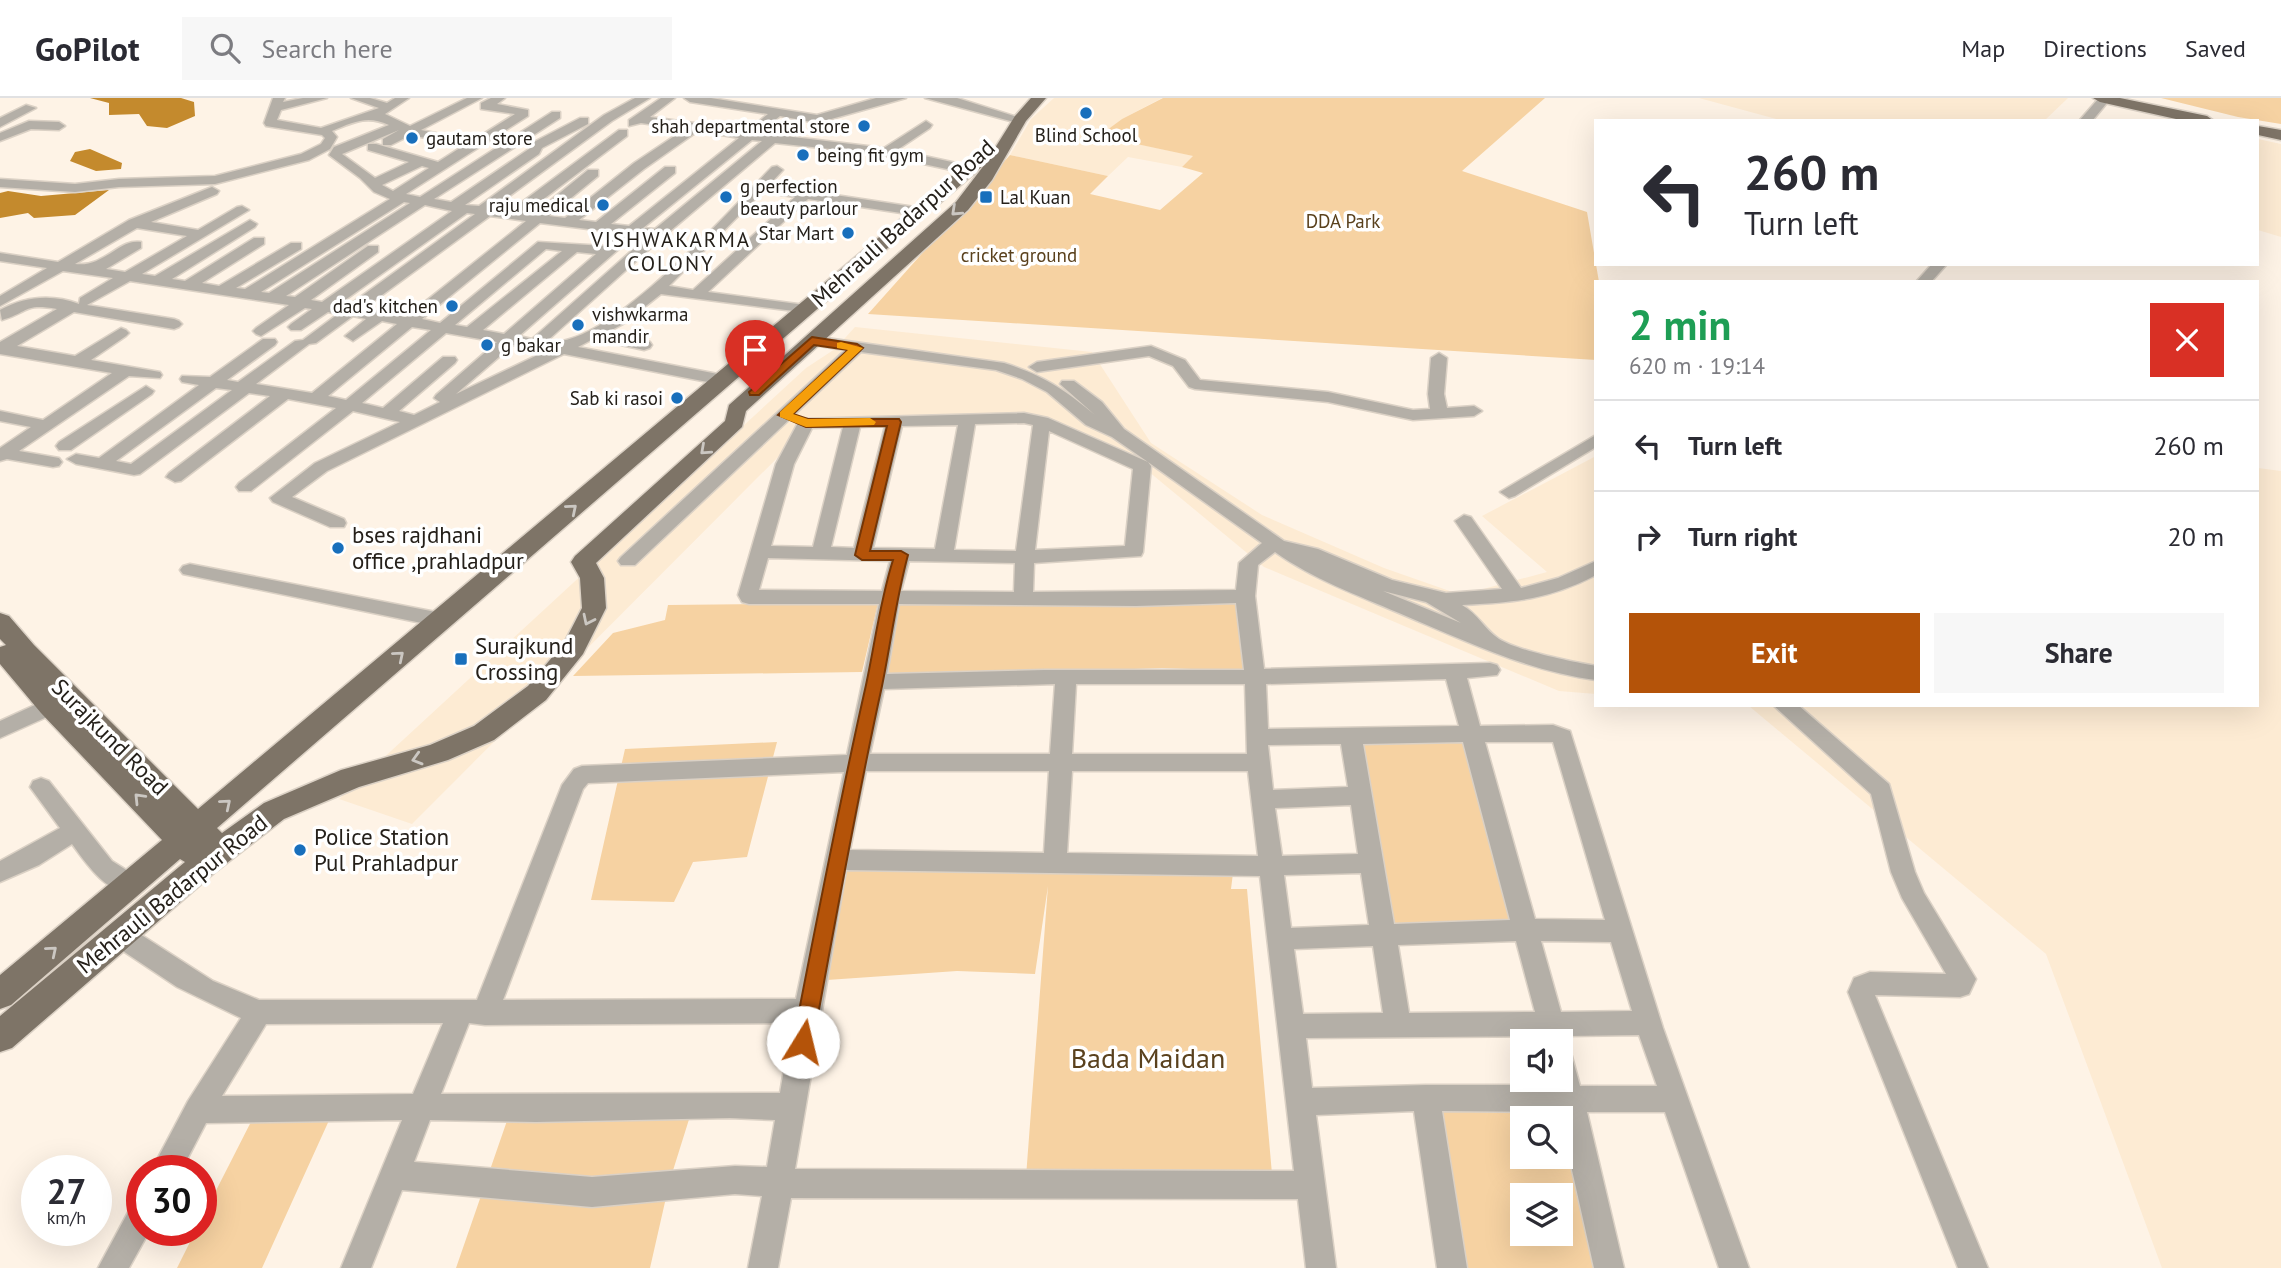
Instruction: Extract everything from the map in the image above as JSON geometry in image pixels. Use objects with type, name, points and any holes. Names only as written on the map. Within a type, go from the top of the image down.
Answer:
[{"type":"main road","name":"Mehrauli Badarpur Road","points":[[0,1037],[212,857],[274,811],[351,778],[438,753],[484,733],[537,692],[574,648],[594,608],[592,578],[583,562],[735,423],[736,409],[962,206],[984,180],[982,164],[1030,98]]},
{"type":"main road","name":"Mehrauli Badarpur Road","points":[[0,995],[920,212],[982,164],[1039,98]]},
{"type":"main road","points":[[2103,98],[2216,119]]},
{"type":"main road","points":[[2122,100],[2199,119]]},
{"type":"main road","points":[[2259,129],[2281,133]]},
{"type":"main road","name":"Surajkund Road","points":[[0,622],[212,857]]},
{"type":"main road","name":"Surajkund Road","points":[[0,647],[50,706],[190,834]]},
{"type":"street","points":[[357,98],[388,107]]},
{"type":"street","points":[[375,114],[402,98]]},
{"type":"street","points":[[372,147],[476,102],[499,98]]},
{"type":"street","points":[[1,348],[126,371],[150,383],[106,419],[71,453],[134,470],[608,118],[644,98]]},
{"type":"street","points":[[513,215],[669,98]]},
{"type":"street","points":[[690,98],[726,106],[822,119],[883,99],[900,98]]},
{"type":"street","points":[[939,98],[1014,118]]},
{"type":"street","points":[[2087,119],[2103,98]]},
{"type":"street","points":[[2104,119],[2122,100]]},
{"type":"street","points":[[398,126],[338,150],[270,123],[277,102],[375,114],[411,131],[474,145]]},
{"type":"street","points":[[246,295],[522,112],[476,102]]},
{"type":"street","points":[[0,114],[26,106],[0,123]]},
{"type":"street","points":[[568,222],[639,166],[726,106]]},
{"type":"street","points":[[323,108],[325,145],[373,184],[397,197],[458,208],[657,234]]},
{"type":"street","points":[[43,124],[61,109]]},
{"type":"street","points":[[667,124],[681,113]]},
{"type":"street","points":[[437,410],[441,399],[608,251],[777,113]]},
{"type":"street","points":[[272,298],[556,115]]},
{"type":"street","points":[[722,132],[741,117]]},
{"type":"street","points":[[296,327],[386,264],[491,181],[535,151],[536,146],[584,121]]},
{"type":"street","points":[[534,345],[657,234],[788,123]]},
{"type":"street","points":[[631,126],[667,124],[982,164]]},
{"type":"street","points":[[337,523],[279,498],[310,473],[416,419],[594,335],[626,316],[723,227],[800,142],[823,125]]},
{"type":"street","points":[[886,152],[926,125]]},
{"type":"street","points":[[0,137],[23,126],[59,126]]},
{"type":"street","points":[[0,183],[75,188],[119,183],[201,181],[260,171],[368,128]]},
{"type":"street","points":[[486,137],[514,141]]},
{"type":"street","points":[[325,145],[372,147],[422,161],[458,177],[491,181]]},
{"type":"street","points":[[373,184],[422,161]]},
{"type":"street","points":[[598,227],[670,170]]},
{"type":"street","points":[[314,398],[593,173]]},
{"type":"street","points":[[201,181],[233,208]]},
{"type":"street","points":[[760,188],[920,212]]},
{"type":"street","points":[[697,294],[806,194]]},
{"type":"street","points":[[103,463],[214,382],[300,302],[438,205]]},
{"type":"street","points":[[0,302],[134,223],[166,210],[233,208]]},
{"type":"street","points":[[166,210],[197,214],[233,208]]},
{"type":"street","points":[[1,348],[200,234],[233,208]]},
{"type":"street","points":[[156,282],[190,260],[233,208]]},
{"type":"street","points":[[221,291],[354,210]]},
{"type":"street","points":[[134,223],[200,234]]},
{"type":"street","points":[[187,286],[259,241]]},
{"type":"street","points":[[245,487],[350,405],[543,244],[608,251]]},
{"type":"street","points":[[91,271],[136,245]]},
{"type":"street","points":[[471,332],[575,247]]},
{"type":"street","points":[[313,251],[409,268]]},
{"type":"street","points":[[162,255],[219,266]]},
{"type":"street","points":[[0,257],[300,302],[723,380]]},
{"type":"street","points":[[1925,280],[1938,266]]},
{"type":"street","points":[[1942,280],[1955,266]]},
{"type":"street","points":[[658,289],[805,310]]},
{"type":"street","points":[[0,316],[28,302],[79,303],[174,324]]},
{"type":"street","points":[[353,336],[379,316]]},
{"type":"street","points":[[77,362],[121,333]]},
{"type":"street","points":[[594,335],[644,345]]},
{"type":"street","points":[[817,336],[857,348],[945,357],[1016,372],[1053,389],[1092,421],[1118,433],[1309,568],[1490,643],[1556,666],[1594,673]]},
{"type":"street","points":[[817,336],[989,354],[1037,367],[1084,395],[1107,417],[1118,433]]},
{"type":"street","points":[[628,561],[857,348]]},
{"type":"street","points":[[1037,367],[1151,351],[1179,363],[1195,384],[1328,397],[1413,415],[1474,411]]},
{"type":"street","points":[[1439,358],[1436,394],[1439,412]]},
{"type":"street","points":[[387,413],[449,360]]},
{"type":"street","points":[[2,455],[126,371]]},
{"type":"street","points":[[188,379],[314,398],[416,419]]},
{"type":"street","points":[[175,477],[285,393]]},
{"type":"street","points":[[760,552],[1025,557],[1127,554],[1135,550],[1142,466],[1120,460],[1042,422],[1024,418],[806,423],[784,415]]},
{"type":"street","points":[[0,416],[45,425]]},
{"type":"street","points":[[106,419],[152,428]]},
{"type":"street","points":[[944,555],[954,486],[968,419]]},
{"type":"street","points":[[820,555],[853,422]]},
{"type":"street","points":[[862,555],[895,422]]},
{"type":"street","points":[[1023,598],[1025,557],[1042,422]]},
{"type":"street","points":[[806,423],[787,460],[749,597],[1245,596]]},
{"type":"street","points":[[1508,492],[1594,441]]},
{"type":"street","points":[[2,455],[53,462]]},
{"type":"street","points":[[1464,521],[1516,595]]},
{"type":"street","points":[[1273,544],[1249,563],[1245,596],[1255,677],[1258,762],[1321,1268]]},
{"type":"street","points":[[1273,544],[1311,553],[1386,585],[1434,599],[1466,617],[1480,629],[1490,643]]},
{"type":"street","points":[[763,1268],[808,1011],[856,764],[875,682],[888,598],[901,555]]},
{"type":"street","points":[[1434,599],[1516,595],[1549,589],[1594,568]]},
{"type":"street","points":[[190,570],[441,621]]},
{"type":"street","points":[[1454,670],[1552,1029]]},
{"type":"street","points":[[875,682],[1066,677],[1255,677],[1490,670]]},
{"type":"street","points":[[1055,862],[1066,677]]},
{"type":"street","points":[[0,730],[50,706]]},
{"type":"street","points":[[1786,707],[1881,790],[1903,873],[1914,898],[1963,979],[1960,986],[1870,983],[1863,986],[1861,992],[1973,1268]]},
{"type":"street","points":[[1257,737],[1553,733],[1562,737],[1649,1023],[1734,1268]]},
{"type":"street","points":[[1351,737],[1398,1024]]},
{"type":"street","points":[[356,1268],[422,1107],[473,1014],[573,785],[582,775],[856,764],[1258,762]]},
{"type":"street","points":[[41,787],[109,873],[130,885]]},
{"type":"street","points":[[1263,799],[1360,796]]},
{"type":"street","points":[[0,872],[31,858],[75,831]]},
{"type":"street","points":[[838,860],[1271,866],[1372,863]]},
{"type":"street","points":[[1280,939],[1524,930],[1620,931]]},
{"type":"street","points":[[120,935],[178,974],[239,1006],[259,1012],[473,1014],[808,1011]]},
{"type":"street","points":[[174,1155],[198,1110],[259,1012]]},
{"type":"street","points":[[1573,1030],[1649,1023]]},
{"type":"street","points":[[1291,1026],[1398,1024],[1510,1030]]},
{"type":"street","points":[[1569,1092],[1609,1268]]},
{"type":"street","points":[[1300,1102],[1426,1098],[1676,1099]]},
{"type":"street","points":[[1426,1098],[1452,1268]]},
{"type":"street","points":[[198,1110],[793,1107]]},
{"type":"street","points":[[394,1175],[592,1192],[712,1180],[823,1185],[1311,1185]]},
{"type":"street","points":[[113,1268],[126,1244]]},
{"type":"shaded area","points":[[90,98],[181,98],[194,102],[195,116],[167,128],[147,126],[139,114],[109,115],[109,103]]},
{"type":"shaded area","points":[[1054,98],[1162,98],[1122,119],[1100,136],[1194,156],[1182,167],[1128,157],[1108,176],[1010,155],[1031,119]]},
{"type":"shaded area","points":[[1699,98],[2068,98],[2046,119],[1777,119]]},
{"type":"shaded area","points":[[2259,139],[2281,144],[2281,237],[2259,230]]},
{"type":"shaded area","points":[[90,149],[122,163],[121,169],[96,171],[70,161],[75,152]]},
{"type":"shaded area","points":[[109,190],[75,215],[34,218],[28,213],[0,218],[0,193],[8,191],[41,196]]},
{"type":"shaded area","points":[[855,327],[1092,352],[1151,443],[1262,515],[1384,568],[1461,595],[1547,572],[1482,516],[1594,457],[1594,694],[1559,691],[1264,567],[1125,452],[1027,423],[814,421],[412,824],[339,799],[806,368],[835,349]]},
{"type":"shaded area","points":[[2259,468],[2281,471],[2281,1268],[2162,1268],[2046,954],[1750,707],[2259,707]]},
{"type":"green space","name":"DDA Park","points":[[1163,98],[1545,98],[1462,171],[1587,212],[1594,266],[1596,266],[1599,280],[1594,280],[1594,360],[868,314],[1010,155],[1108,176],[1090,194],[1160,210],[1203,173],[1182,167],[1193,156],[1099,136],[1122,119]]},
{"type":"green space","points":[[2161,98],[2281,98],[2281,124],[2238,117]]},
{"type":"green space","points":[[1240,599],[1250,671],[1162,668],[879,678],[893,600]]},
{"type":"green space","points":[[878,603],[862,672],[573,676],[613,633],[665,620],[668,605]]},
{"type":"green space","points":[[1465,738],[1517,942],[1473,938],[1379,941],[1346,741]]},
{"type":"green space","points":[[777,742],[747,857],[693,862],[674,902],[591,900],[625,749]]},
{"type":"green space","name":"Bada Maidan","points":[[1050,869],[1233,873],[1231,889],[1247,889],[1272,1174],[1026,1177],[1048,886],[1035,974],[957,971],[827,980],[844,871]]},
{"type":"green space","points":[[1510,1108],[1510,1169],[1572,1169],[1595,1268],[1450,1268],[1423,1109]]},
{"type":"green space","points":[[257,1110],[331,1116],[262,1268],[177,1268],[188,1246],[217,1246],[217,1189]]},
{"type":"green space","points":[[691,1113],[670,1180],[650,1268],[456,1268],[509,1115]]},
{"type":"slow traffic","points":[[841,345],[857,348],[784,415],[806,423],[870,422]]},
{"type":"place","name":"Blind School","points":[[1086,113]]},
{"type":"place","name":"shah departmental store","points":[[864,126]]},
{"type":"place","name":"gautam store","points":[[412,138]]},
{"type":"place","name":"being fit gym","points":[[803,155]]},
{"type":"place","name":"g perfection beauty parlour","points":[[726,197]]},
{"type":"place","name":"Lal Kuan","points":[[986,197]]},
{"type":"place","name":"raju medical","points":[[603,205]]},
{"type":"place","name":"Star Mart","points":[[848,233]]},
{"type":"place","name":"dad's kitchen","points":[[452,306]]},
{"type":"place","name":"vishwkarma mandir","points":[[578,325]]},
{"type":"place","name":"g bakar","points":[[487,345]]},
{"type":"place","name":"Sab ki rasoi","points":[[677,398]]},
{"type":"place","name":"bses rajdhani office ,prahladpur","points":[[338,548]]},
{"type":"place","name":"Surajkund Crossing","points":[[461,659]]},
{"type":"place","name":"Police Station Pul Prahladpur","points":[[300,850]]},
{"type":"district","name":"VISHWAKARMA COLONY","points":[[671,252]]},
{"type":"route","points":[[755,392],[812,341],[857,348],[784,415],[806,423],[895,422],[862,555],[901,555],[888,598],[875,682],[856,764],[803,1042]]},
{"type":"park label","name":"cricket ground","points":[[1019,255]]}]
